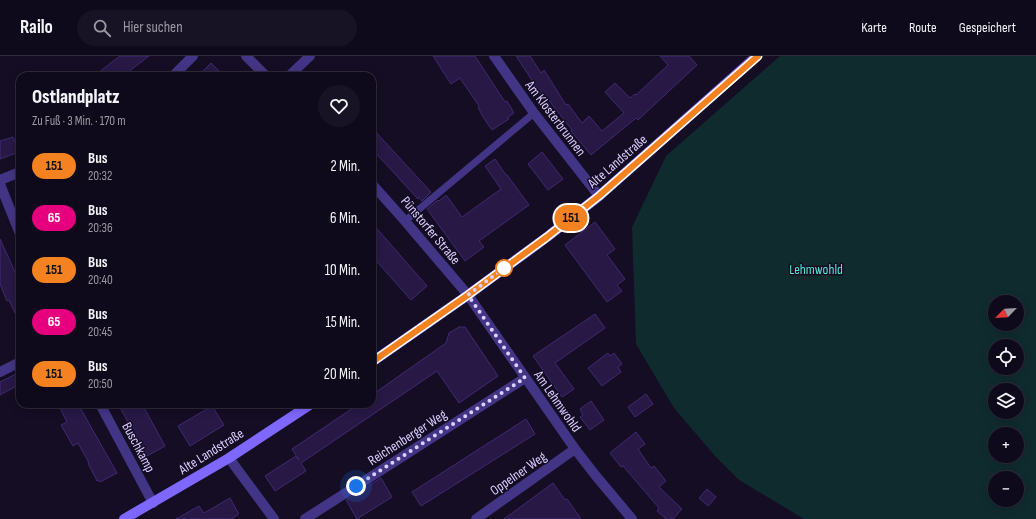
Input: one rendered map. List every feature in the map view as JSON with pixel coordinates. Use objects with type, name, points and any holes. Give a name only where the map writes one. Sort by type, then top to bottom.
[{"type":"street","points":[[177,72],[193,56]]},
{"type":"street","points":[[246,56],[262,72]]},
{"type":"street","points":[[293,72],[310,56]]},
{"type":"street","name":"Am Klosterbrunnen","points":[[494,56],[534,113],[599,196]]},
{"type":"street","name":"Alte Landstraße","points":[[376,359],[549,240],[758,56]]},
{"type":"street","points":[[0,180],[16,174]]},
{"type":"street","points":[[0,184],[16,224]]},
{"type":"street","name":"Pünstorfer Straße","points":[[376,188],[405,220],[468,295]]},
{"type":"street","name":"Am Lehmwohld","points":[[468,295],[575,449],[630,519]]},
{"type":"street","points":[[0,372],[16,364]]},
{"type":"street","name":"Reichenberger Weg","points":[[305,519],[525,378]]},
{"type":"street","name":"Buschkamp","points":[[102,408],[153,503]]},
{"type":"street","name":"Alte Landstraße","points":[[124,519],[229,458],[305,408]]},
{"type":"street","name":"Oppelner Weg","points":[[476,519],[575,449]]},
{"type":"street","points":[[229,458],[274,519]]},
{"type":"lane","points":[[405,220],[534,113]]},
{"type":"green space","name":"Lehmwohld","points":[[780,56],[1036,56],[1036,519],[804,519],[739,480],[715,456],[674,408],[636,344],[632,227],[666,156]]},
{"type":"building","points":[[120,56],[149,56],[128,72],[99,72]]},
{"type":"building","points":[[433,56],[475,56],[505,102],[507,101],[514,113],[507,118],[509,119],[492,130],[483,117],[478,107],[479,106],[460,78],[451,84]]},
{"type":"building","points":[[516,56],[530,56],[541,73],[544,70],[566,105],[568,104],[582,123],[589,116],[602,131],[624,113],[605,92],[615,83],[630,98],[635,94],[636,95],[668,65],[660,56],[689,56],[697,65],[638,120],[636,118],[591,155],[547,98],[535,91],[537,88]]},
{"type":"building","points":[[211,63],[220,72],[202,72]]},
{"type":"building","points":[[376,132],[431,192],[422,201],[419,197],[418,199],[376,153]]},
{"type":"building","points":[[13,137],[16,144],[16,153],[0,159],[0,141]]},
{"type":"building","points":[[542,152],[563,179],[548,190],[528,164]]},
{"type":"building","points":[[495,159],[529,205],[479,241],[484,247],[465,261],[427,209],[446,195],[462,217],[501,189],[485,166]]},
{"type":"building","points":[[595,222],[615,249],[607,255],[625,279],[617,285],[622,291],[607,302],[565,245]]},
{"type":"building","points":[[376,228],[427,286],[411,300],[376,261]]},
{"type":"building","points":[[0,239],[16,274],[16,315],[9,300],[7,301],[0,284]]},
{"type":"building","points":[[595,314],[605,328],[555,363],[574,389],[562,397],[533,356]]},
{"type":"building","points":[[459,327],[465,327],[498,376],[459,403],[437,371],[301,463],[306,471],[275,491],[265,476],[296,456],[299,460],[292,449],[353,408],[376,408],[376,392],[446,343],[449,333]]},
{"type":"building","points":[[608,353],[610,356],[614,353],[622,364],[618,367],[621,372],[602,386],[588,368]]},
{"type":"building","points":[[16,374],[16,386],[0,395],[0,382]]},
{"type":"building","points":[[646,394],[653,404],[635,417],[628,407]]},
{"type":"building","points":[[591,401],[604,420],[590,430],[580,417],[583,415],[580,409]]},
{"type":"building","points":[[60,408],[80,408],[117,473],[100,482],[98,480],[97,481],[78,443],[73,446],[61,425],[67,422]]},
{"type":"building","points":[[120,408],[144,408],[165,446],[147,456]]},
{"type":"building","points":[[209,408],[213,408],[224,425],[190,446],[178,426]]},
{"type":"building","points":[[526,419],[535,434],[421,506],[412,492]]},
{"type":"building","points":[[636,432],[645,444],[638,449],[651,468],[654,466],[666,481],[659,487],[682,509],[673,519],[666,519],[657,511],[659,508],[610,453]]},
{"type":"building","points":[[381,478],[392,497],[357,519],[346,500]]},
{"type":"building","points":[[553,483],[565,500],[567,499],[581,519],[504,519]]},
{"type":"building","points":[[707,489],[716,497],[708,506],[699,498]]},
{"type":"building","points":[[230,498],[239,514],[231,519],[176,519],[199,506],[204,513]]},
{"type":"bus line","name":"151","points":[[376,359],[468,295],[547,237],[599,196],[758,56]]},
{"type":"route","points":[[356,486],[525,378],[468,295],[504,268]]}]
